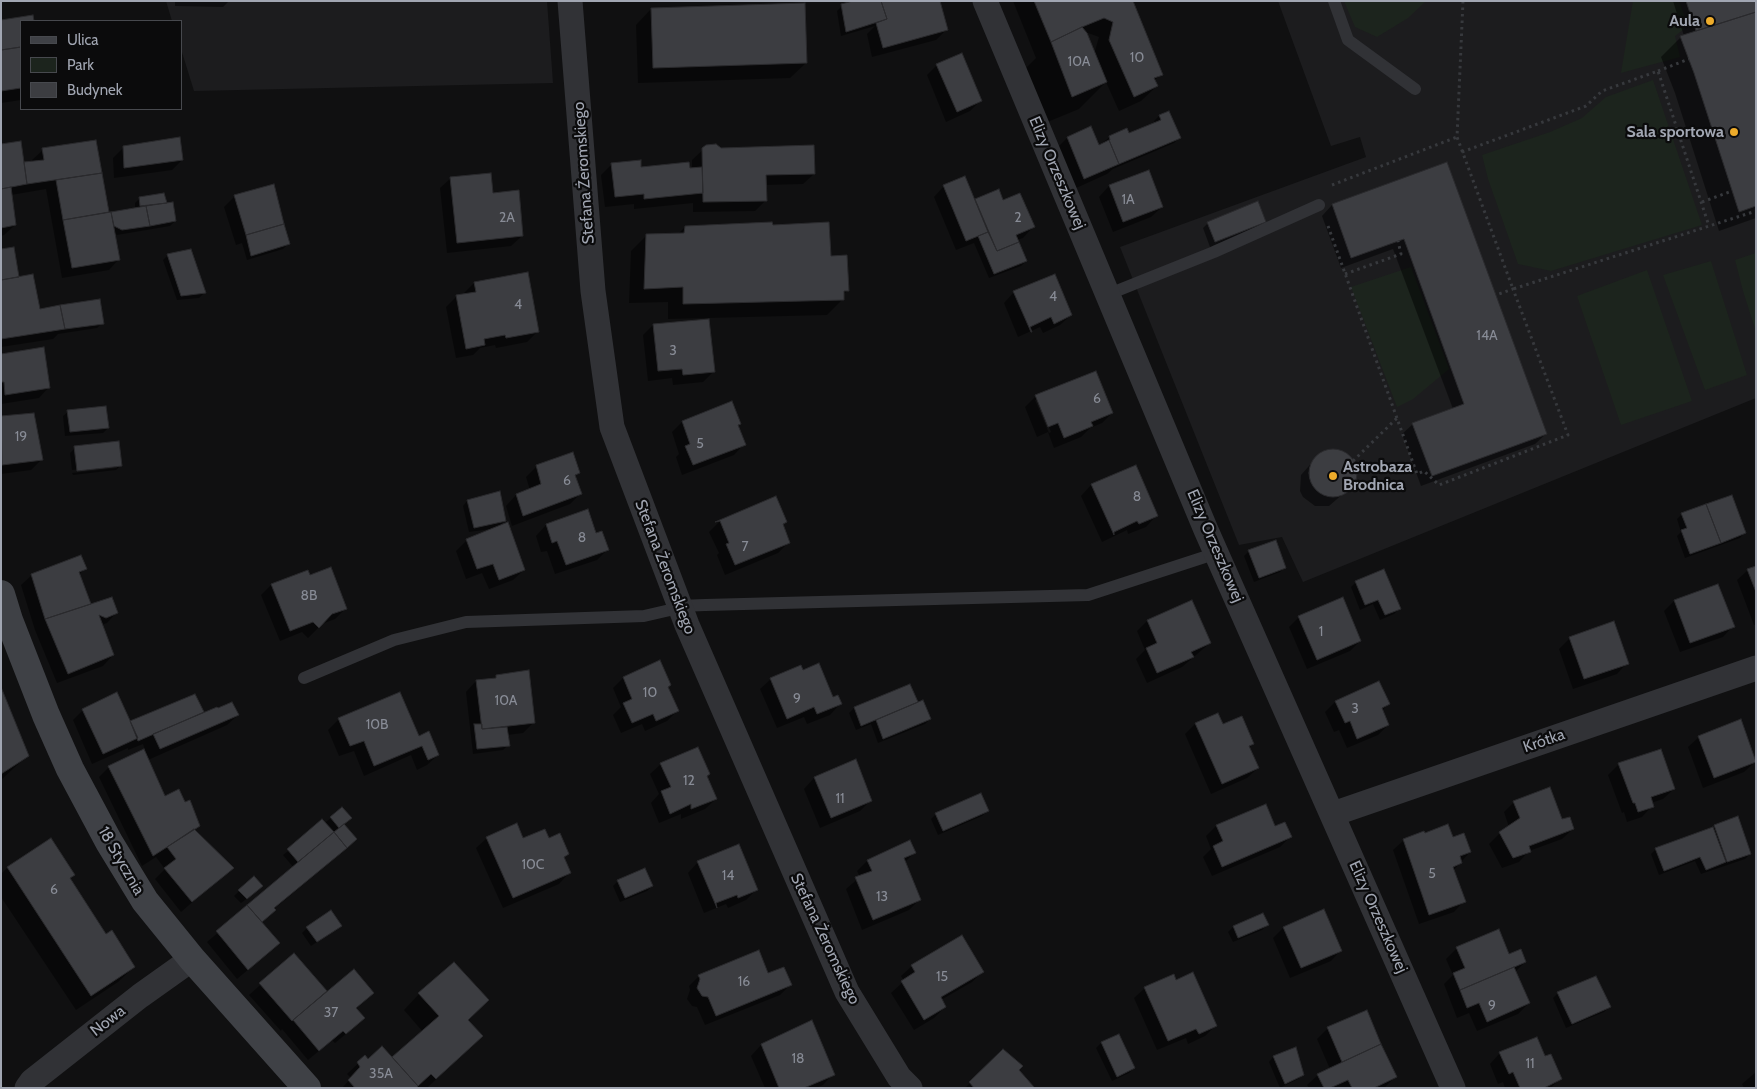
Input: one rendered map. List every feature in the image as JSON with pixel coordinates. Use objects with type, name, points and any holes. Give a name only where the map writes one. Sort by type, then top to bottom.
[{"type":"street","name":"Stefana Żeromskiego","points":[[570,1],[593,291],[612,427],[679,606],[847,992],[899,1077],[910,1088]]},
{"type":"street","name":"Elizy Orzeszkowej","points":[[985,1],[1217,553],[1453,1088]]},
{"type":"street","name":"18 Stycznia","points":[[1,594],[39,698],[70,769],[109,842],[145,901],[192,959],[306,1088]]},
{"type":"street","name":"Krótka","points":[[1333,814],[1756,668]]},
{"type":"street","name":"Nowa","points":[[27,1088],[32,1081],[140,996],[192,959]]},
{"type":"lane","points":[[1334,1],[1348,40],[1415,89]]},
{"type":"lane","points":[[1109,294],[1214,252],[1319,205]]},
{"type":"lane","points":[[304,678],[394,640],[466,622],[644,616],[679,606],[1088,595],[1217,553]]},
{"type":"path","points":[[1457,137],[1314,192],[1417,474],[1424,471],[1439,485],[1568,435],[1457,137],[1463,1]]},
{"type":"path","points":[[1462,152],[1586,106],[1602,91],[1689,59]]},
{"type":"path","points":[[1658,71],[1709,226]]},
{"type":"path","points":[[1702,202],[1732,191]]},
{"type":"path","points":[[1496,295],[1756,211]]},
{"type":"path","points":[[1345,274],[1402,254],[1398,241]]},
{"type":"path","points":[[1354,461],[1397,418]]},
{"type":"shaded area","points":[[166,1],[547,1],[553,83],[194,91],[182,52],[182,20],[172,20]]},
{"type":"shaded area","points":[[1278,1],[1756,1],[1756,398],[1303,582],[1282,537],[1239,545],[1120,247],[1366,157],[1360,137],[1331,146]]},
{"type":"green space","points":[[1344,1],[1426,1],[1408,18],[1377,37],[1355,27]]},
{"type":"green space","points":[[1633,1],[1679,1],[1688,26],[1675,36],[1680,57],[1621,73]]},
{"type":"green space","points":[[1653,80],[1702,225],[1551,271],[1518,264],[1488,179],[1482,155],[1550,132],[1582,118],[1606,97]]},
{"type":"green space","points":[[1756,253],[1756,332],[1735,260]]},
{"type":"green space","points":[[1711,261],[1747,375],[1705,390],[1663,275]]},
{"type":"green space","points":[[1411,267],[1449,369],[1413,399],[1397,407],[1351,287]]},
{"type":"green space","points":[[1647,270],[1692,401],[1621,425],[1577,296]]},
{"type":"building","points":[[853,1],[881,1],[887,19],[846,32],[841,4]]},
{"type":"building","points":[[881,1],[940,1],[948,30],[883,48],[876,23],[887,19]]},
{"type":"building","points":[[1034,1],[1133,1],[1163,75],[1154,78],[1158,86],[1134,97],[1109,40],[1113,22],[1104,18],[1051,42]]},
{"type":"building","name":"Aula","points":[[1686,1],[1756,1],[1756,12],[1696,31]]},
{"type":"building","points":[[805,3],[807,63],[653,68],[651,8]]},
{"type":"building","name":"Sala sportowa","points":[[1756,12],[1756,206],[1739,212],[1694,73],[1680,36]]},
{"type":"building","points":[[33,15],[34,20],[20,20],[20,47],[1,50],[1,20]]},
{"type":"building","points":[[1082,27],[1087,33],[1107,82],[1072,97],[1051,42]]},
{"type":"building","points":[[20,47],[20,88],[1,91],[1,50]]},
{"type":"building","points":[[962,53],[982,101],[957,112],[936,64]]},
{"type":"building","points":[[1169,111],[1181,138],[1119,164],[1109,136],[1127,128],[1129,133],[1161,120],[1159,115]]},
{"type":"building","points":[[1091,126],[1099,145],[1109,140],[1119,164],[1084,179],[1067,137]]},
{"type":"building","points":[[180,137],[183,160],[124,168],[123,146]]},
{"type":"building","points":[[96,140],[102,173],[27,184],[24,162],[44,160],[42,148]]},
{"type":"building","points":[[21,141],[27,184],[1,189],[1,144]]},
{"type":"building","points":[[716,144],[721,148],[814,145],[815,174],[766,175],[767,201],[703,202],[702,148],[706,145]]},
{"type":"building","points":[[641,160],[641,167],[689,162],[690,168],[702,167],[703,193],[644,199],[644,194],[615,197],[611,163]]},
{"type":"building","points":[[1447,162],[1547,434],[1432,476],[1412,423],[1464,404],[1404,239],[1351,258],[1332,204]]},
{"type":"building","points":[[1149,170],[1163,207],[1123,222],[1109,185]]},
{"type":"building","points":[[102,173],[109,212],[63,220],[56,180]]},
{"type":"building","points":[[491,173],[493,193],[519,190],[523,236],[457,243],[450,177]]},
{"type":"building","points":[[965,176],[988,232],[966,241],[943,185]]},
{"type":"building","points":[[274,184],[284,224],[246,235],[234,195]]},
{"type":"building","points":[[11,187],[16,225],[1,228],[1,189]]},
{"type":"building","points":[[999,189],[1003,200],[1020,193],[1035,227],[1016,235],[1019,242],[997,251],[975,199]]},
{"type":"building","points":[[164,193],[167,203],[140,206],[139,197]]},
{"type":"building","points":[[1258,201],[1266,222],[1215,242],[1207,222]]},
{"type":"building","points":[[173,202],[176,221],[150,226],[146,206]]},
{"type":"building","points":[[146,206],[150,226],[122,230],[114,226],[111,212]]},
{"type":"building","points":[[111,212],[120,260],[72,268],[63,220]]},
{"type":"building","points":[[772,222],[773,225],[829,222],[831,256],[847,255],[849,291],[844,291],[844,300],[683,304],[683,287],[644,289],[646,234],[684,233],[685,226]]},
{"type":"building","points":[[284,224],[290,244],[251,256],[246,235]]},
{"type":"building","points":[[988,232],[997,251],[1019,242],[1027,261],[994,274],[978,236]]},
{"type":"building","points":[[14,247],[19,277],[1,280],[1,249]]},
{"type":"building","points":[[191,249],[206,293],[181,296],[167,254]]},
{"type":"building","points":[[528,272],[539,332],[506,338],[505,335],[484,339],[485,345],[466,349],[456,295],[476,292],[474,282]]},
{"type":"building","points":[[33,274],[40,309],[60,305],[65,329],[1,339],[1,280]]},
{"type":"building","points":[[1055,274],[1072,315],[1054,324],[1051,317],[1030,327],[1031,332],[1013,291]]},
{"type":"building","points":[[100,299],[104,324],[65,329],[60,305]]},
{"type":"building","points":[[709,319],[715,372],[683,375],[682,369],[658,371],[653,324]]},
{"type":"building","points":[[44,347],[50,388],[5,395],[4,382],[1,382],[1,354]]},
{"type":"building","points":[[1096,371],[1113,413],[1091,422],[1093,426],[1064,438],[1058,423],[1048,427],[1035,395]]},
{"type":"building","points":[[732,401],[741,424],[738,425],[746,445],[693,465],[685,446],[690,444],[682,421]]},
{"type":"building","points":[[106,406],[109,428],[70,432],[67,410]]},
{"type":"building","points":[[34,413],[43,460],[2,465],[1,416]]},
{"type":"building","points":[[119,441],[122,466],[77,471],[74,446]]},
{"type":"building","name":"Astrobaza Brodnica","points":[[1333,449],[1342,451],[1350,456],[1355,464],[1357,473],[1355,482],[1350,490],[1342,495],[1333,497],[1324,495],[1316,490],[1311,482],[1309,473],[1311,464],[1316,456],[1324,451]]},
{"type":"building","points":[[573,452],[580,473],[575,475],[582,494],[523,516],[516,494],[541,484],[536,465]]},
{"type":"building","points":[[1136,465],[1158,516],[1139,524],[1137,521],[1114,532],[1114,535],[1091,484]]},
{"type":"building","points":[[500,491],[506,521],[474,528],[467,500]]},
{"type":"building","points":[[1732,495],[1746,533],[1721,543],[1706,504]]},
{"type":"building","points":[[776,496],[787,522],[783,524],[790,543],[735,565],[726,544],[729,543],[720,521],[715,522]]},
{"type":"building","points":[[1706,504],[1721,543],[1690,554],[1681,530],[1687,528],[1681,513]]},
{"type":"building","points":[[588,509],[596,533],[602,531],[609,550],[566,565],[557,541],[552,543],[546,524]]},
{"type":"building","points":[[508,522],[525,570],[499,580],[493,564],[477,569],[466,539]]},
{"type":"building","points":[[1276,540],[1286,568],[1259,578],[1248,550]]},
{"type":"building","points":[[81,555],[87,569],[79,572],[91,604],[45,619],[31,574]]},
{"type":"building","points":[[1756,566],[1756,592],[1747,569]]},
{"type":"building","points":[[331,567],[347,609],[332,614],[319,628],[313,622],[290,631],[271,584],[308,570],[310,575]]},
{"type":"building","points":[[1384,569],[1401,609],[1385,615],[1378,600],[1365,605],[1355,581]]},
{"type":"building","points":[[1718,584],[1735,627],[1690,643],[1674,600]]},
{"type":"building","points":[[112,597],[118,613],[106,618],[99,615],[114,655],[68,674],[45,619]]},
{"type":"building","points":[[1343,597],[1361,641],[1317,660],[1298,616]]},
{"type":"building","points":[[1192,600],[1211,643],[1191,652],[1194,657],[1157,673],[1146,648],[1157,643],[1147,620]]},
{"type":"building","points":[[1614,621],[1629,664],[1584,679],[1569,637]]},
{"type":"building","points":[[660,660],[671,685],[668,687],[679,711],[656,721],[653,714],[632,723],[623,703],[632,699],[623,677]]},
{"type":"building","points":[[819,663],[833,697],[838,695],[842,704],[817,714],[814,707],[787,719],[770,678],[801,665],[803,670]]},
{"type":"building","points":[[529,670],[535,723],[482,729],[476,680],[496,678],[496,675]]},
{"type":"building","points":[[1379,681],[1390,704],[1382,708],[1389,725],[1357,739],[1350,721],[1345,723],[1335,701]]},
{"type":"building","points":[[910,684],[918,702],[861,726],[854,707]]},
{"type":"building","points":[[1,687],[29,756],[1,774]]},
{"type":"building","points":[[117,692],[138,738],[103,754],[82,709]]},
{"type":"building","points":[[400,692],[419,736],[429,731],[439,755],[428,760],[422,746],[374,766],[364,741],[350,746],[338,718]]},
{"type":"building","points":[[195,694],[204,712],[138,741],[130,721]]},
{"type":"building","points":[[923,700],[931,719],[883,739],[876,720]]},
{"type":"building","points":[[232,702],[239,715],[160,749],[153,734]]},
{"type":"building","points":[[1218,713],[1223,724],[1242,716],[1254,744],[1249,746],[1259,768],[1222,784],[1195,723]]},
{"type":"building","points":[[1741,719],[1756,762],[1714,778],[1698,736]]},
{"type":"building","points":[[474,724],[482,724],[482,729],[507,727],[510,746],[477,749]]},
{"type":"building","points":[[698,747],[710,774],[707,776],[717,799],[691,809],[691,804],[670,814],[661,791],[671,787],[660,763]]},
{"type":"building","points":[[144,749],[165,796],[179,789],[185,802],[190,800],[200,826],[153,856],[108,766]]},
{"type":"building","points":[[1661,749],[1675,789],[1651,797],[1654,807],[1638,812],[1618,763]]},
{"type":"building","points":[[856,759],[872,801],[831,818],[814,777]]},
{"type":"building","points":[[1550,787],[1562,819],[1570,817],[1574,829],[1529,846],[1531,852],[1513,858],[1499,832],[1520,818],[1513,801]]},
{"type":"building","points":[[981,793],[989,811],[943,831],[935,813]]},
{"type":"building","points":[[1266,804],[1275,826],[1285,822],[1292,837],[1222,867],[1213,846],[1223,841],[1216,825]]},
{"type":"building","points":[[342,807],[352,818],[339,828],[330,817]]},
{"type":"building","points":[[1738,816],[1751,854],[1727,862],[1714,825]]},
{"type":"building","points":[[322,819],[334,832],[298,862],[287,849]]},
{"type":"building","points":[[517,823],[523,838],[545,829],[549,838],[560,833],[569,854],[564,857],[571,873],[513,898],[486,837]]},
{"type":"building","points":[[344,824],[357,839],[347,848],[334,832]]},
{"type":"building","points":[[1448,824],[1453,837],[1464,833],[1471,852],[1460,856],[1462,863],[1453,867],[1466,902],[1429,915],[1403,839]]},
{"type":"building","points":[[1713,827],[1726,862],[1706,870],[1700,857],[1664,871],[1655,848]]},
{"type":"building","points":[[194,829],[234,868],[192,902],[164,868],[176,859],[167,847]]},
{"type":"building","points":[[334,832],[347,848],[274,908],[276,910],[262,922],[247,905]]},
{"type":"building","points":[[51,838],[75,875],[70,878],[106,934],[112,930],[135,967],[91,996],[7,867]]},
{"type":"building","points":[[910,840],[916,853],[904,858],[921,900],[873,920],[855,877],[872,871],[867,860]]},
{"type":"building","points":[[739,844],[758,890],[738,898],[737,895],[716,903],[717,908],[697,861]]},
{"type":"building","points":[[645,868],[653,886],[625,898],[617,880]]},
{"type":"building","points":[[254,876],[263,886],[247,899],[238,890]]},
{"type":"building","points":[[247,905],[280,943],[248,970],[216,931]]},
{"type":"building","points":[[1324,909],[1342,951],[1301,968],[1283,927]]},
{"type":"building","points":[[331,910],[342,926],[317,942],[306,927]]},
{"type":"building","points":[[1263,913],[1269,925],[1238,938],[1233,926]]},
{"type":"building","points":[[1499,929],[1509,954],[1521,949],[1526,962],[1460,990],[1453,973],[1465,968],[1456,947]]},
{"type":"building","points":[[962,935],[984,972],[941,997],[946,1007],[924,1020],[901,981],[915,972],[911,965]]},
{"type":"building","points":[[759,950],[768,973],[784,967],[792,985],[716,1016],[708,997],[702,996],[697,988],[700,979],[698,975]]},
{"type":"building","points":[[294,953],[327,991],[292,1021],[259,983]]},
{"type":"building","points":[[454,962],[489,1000],[468,1020],[483,1036],[436,1079],[431,1074],[418,1086],[392,1057],[439,1016],[418,993]]},
{"type":"building","points":[[1514,967],[1530,1003],[1487,1022],[1479,1003],[1467,1008],[1460,990]]},
{"type":"building","points":[[354,969],[374,993],[356,1008],[365,1018],[346,1034],[343,1031],[319,1051],[293,1020]]},
{"type":"building","points":[[1193,972],[1217,1026],[1199,1034],[1196,1029],[1168,1041],[1144,987],[1174,974],[1176,980]]},
{"type":"building","points":[[1596,976],[1611,1007],[1572,1024],[1557,992]]},
{"type":"building","points":[[1367,1010],[1381,1044],[1342,1062],[1327,1027]]},
{"type":"building","points":[[812,1020],[835,1075],[804,1088],[779,1088],[761,1044]]},
{"type":"building","points":[[1119,1034],[1135,1068],[1117,1077],[1101,1042]]},
{"type":"building","points":[[1537,1037],[1545,1056],[1551,1054],[1562,1079],[1544,1088],[1520,1088],[1513,1072],[1509,1074],[1499,1052]]},
{"type":"building","points":[[1381,1044],[1397,1077],[1374,1088],[1352,1088],[1348,1080],[1330,1088],[1324,1088],[1317,1074]]},
{"type":"building","points":[[382,1046],[418,1086],[416,1088],[355,1088],[348,1080],[360,1067],[357,1062],[365,1055],[368,1059]]},
{"type":"building","points":[[1296,1047],[1304,1075],[1285,1084],[1273,1056]]},
{"type":"building","points":[[1003,1049],[1023,1066],[1019,1070],[1033,1088],[974,1088],[969,1082]]},
{"type":"place","name":"Aula","points":[[1710,21]]},
{"type":"place","name":"Sala sportowa","points":[[1734,132]]},
{"type":"place","name":"Astrobaza Brodnica","points":[[1333,476]]}]
